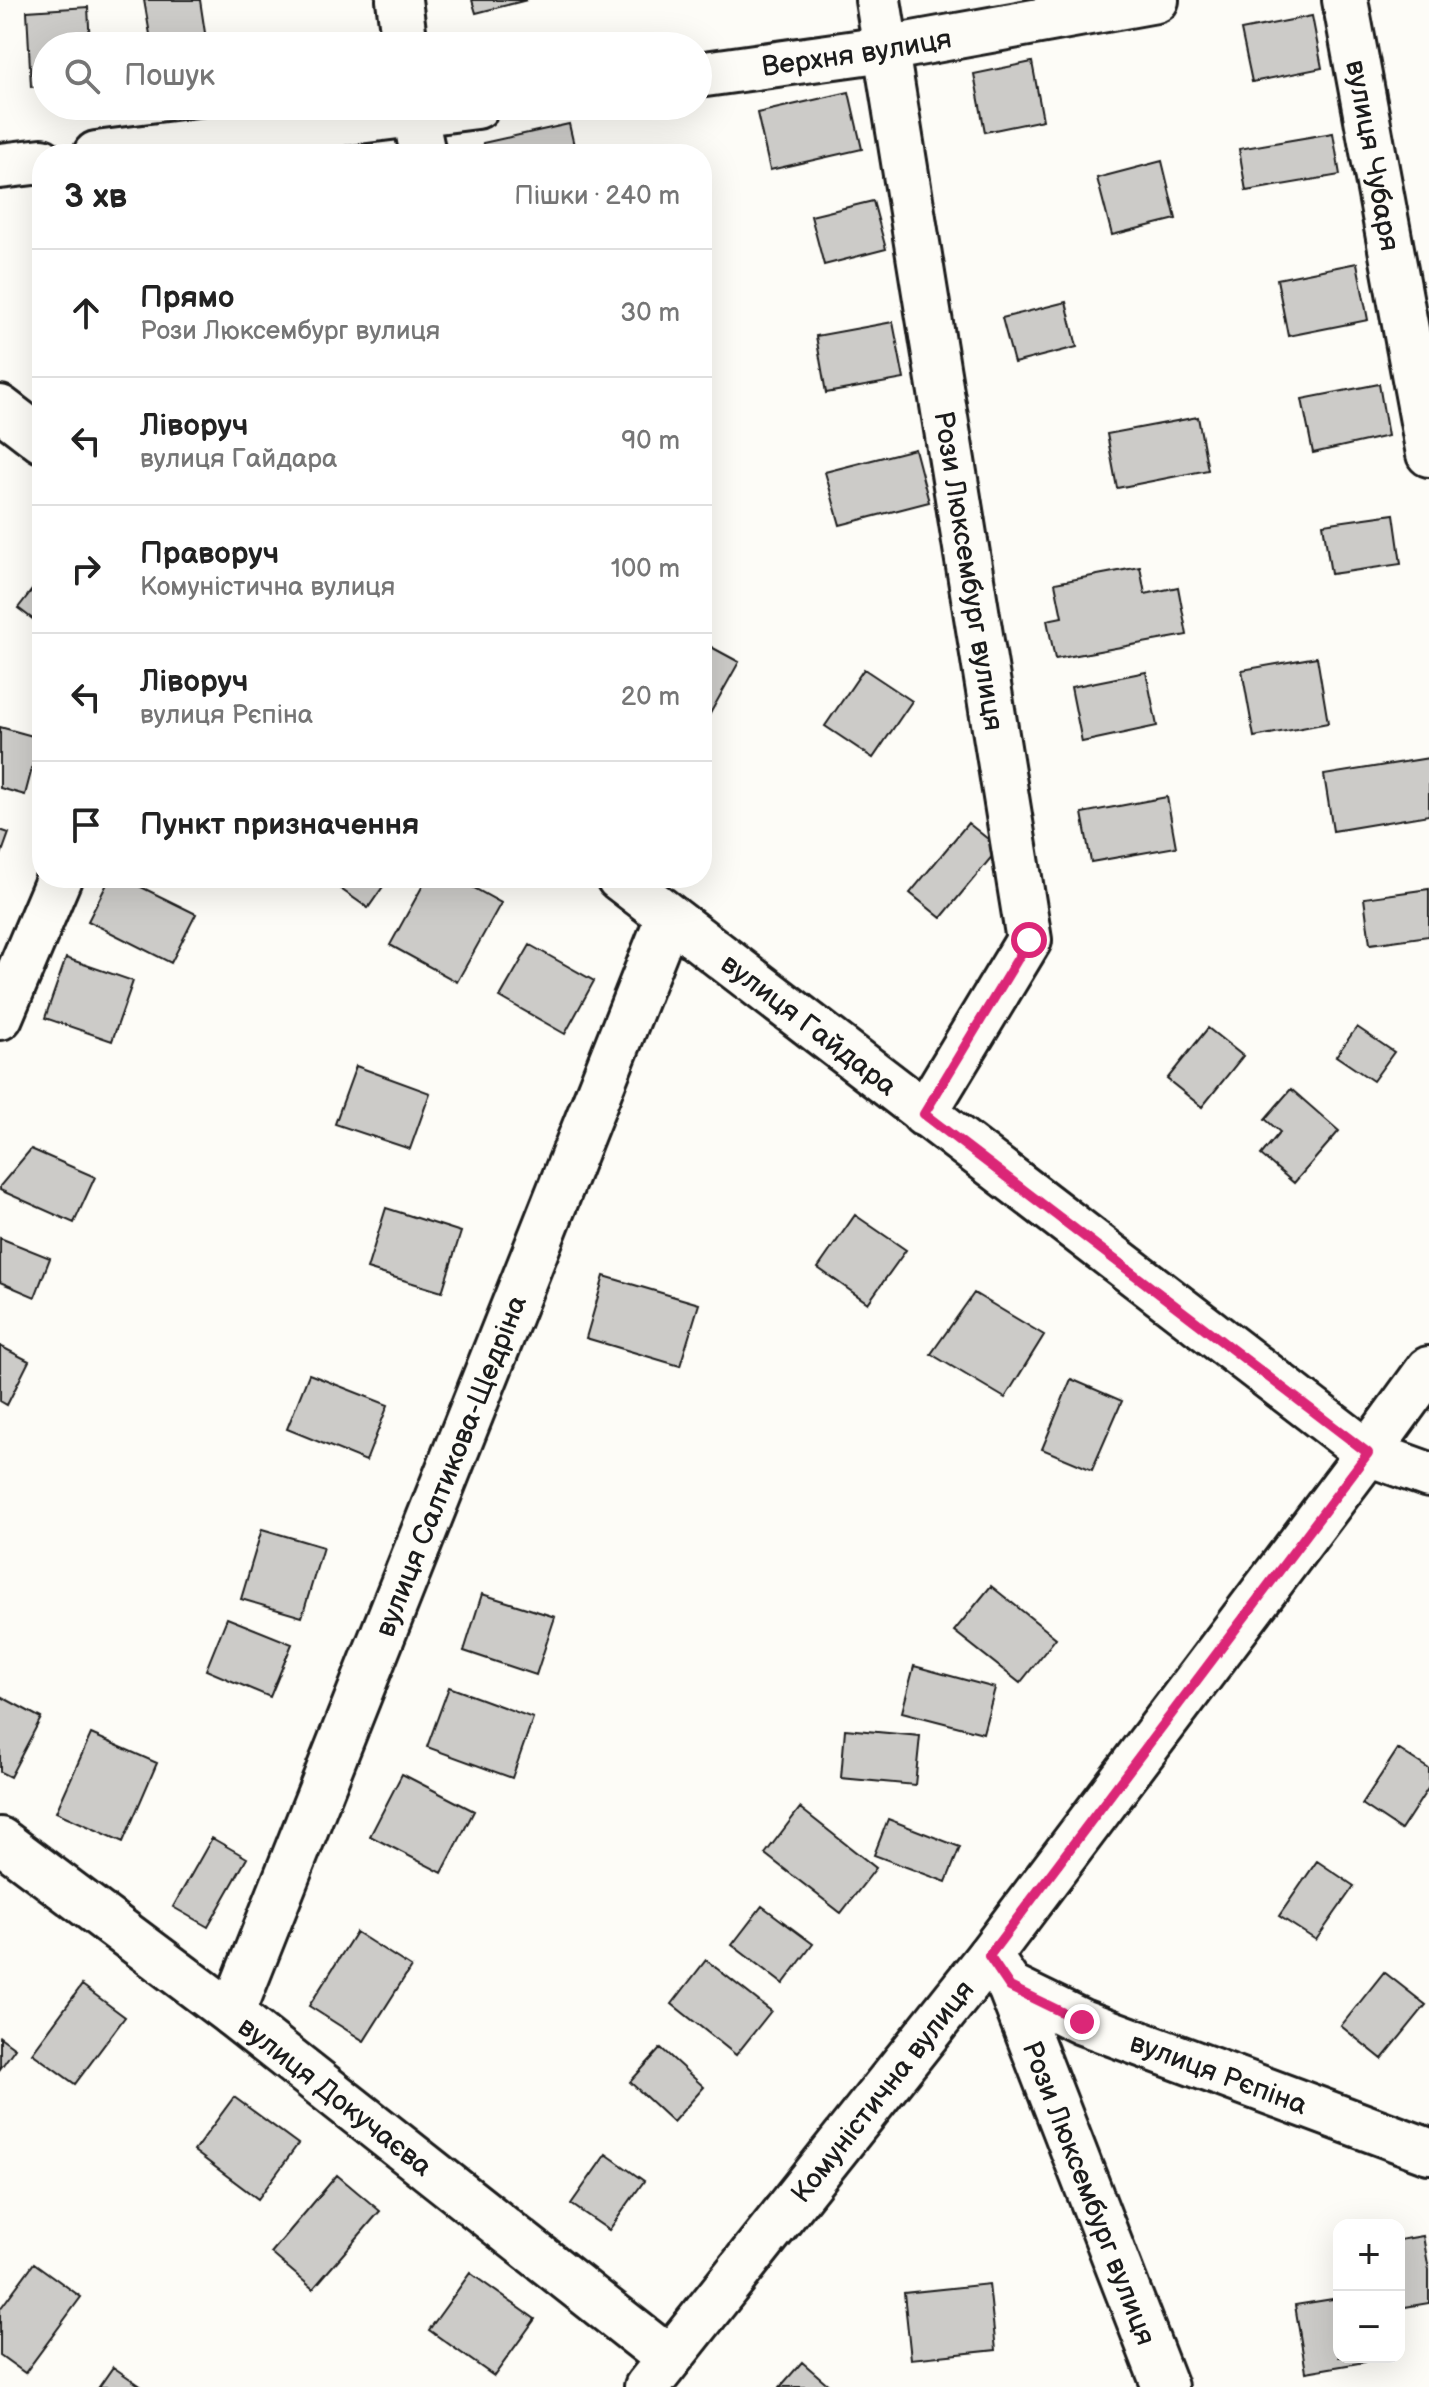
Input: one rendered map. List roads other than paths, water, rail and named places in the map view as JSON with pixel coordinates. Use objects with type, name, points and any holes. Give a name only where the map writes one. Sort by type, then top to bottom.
[{"type":"street","points":[[399,0],[403,32]]},
{"type":"street","name":"Рози Люксембург вулиця","points":[[878,0],[1029,940],[924,1114]]},
{"type":"street","name":"Верхня вулиця","points":[[712,73],[885,49],[1156,0]]},
{"type":"street","name":"вулиця Чубаря","points":[[1345,0],[1429,454]]},
{"type":"street","points":[[207,144],[417,125]]},
{"type":"street","points":[[0,166],[32,162]]},
{"type":"street","points":[[0,408],[32,432]]},
{"type":"street","points":[[0,1017],[55,888]]},
{"type":"street","name":"вулиця Гайдара","points":[[631,888],[1368,1453],[1429,1475]]},
{"type":"street","name":"вулиця Салтикова-Щедріна","points":[[232,2014],[668,918]]},
{"type":"street","name":"Комуністична вулиця","points":[[657,2372],[999,1971],[1429,1369]]},
{"type":"street","name":"вулиця Докучаєва","points":[[0,1840],[232,2014],[657,2372]]},
{"type":"street","name":"Рози Люксембург вулиця","points":[[999,1971],[1165,2387]]},
{"type":"street","name":"вулиця Рєпіна","points":[[999,1971],[1082,2022],[1429,2151]]}]
